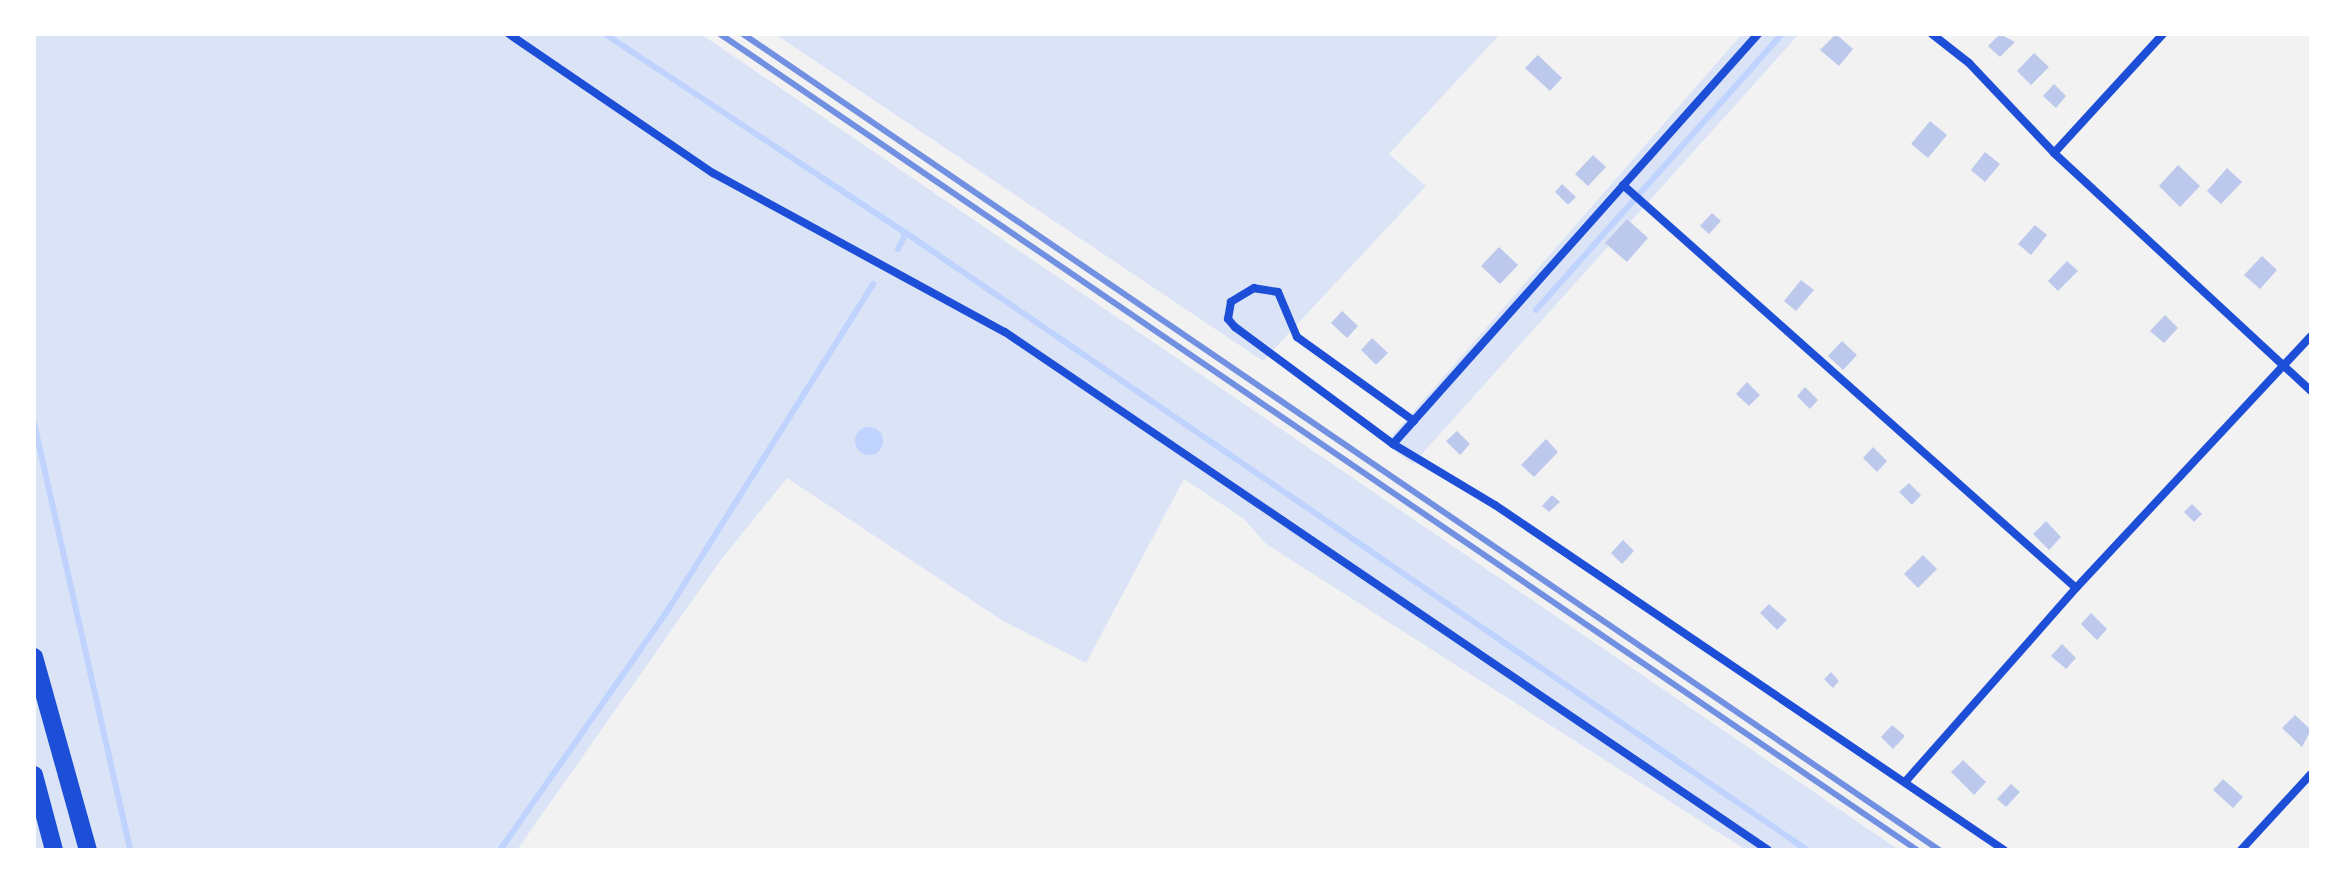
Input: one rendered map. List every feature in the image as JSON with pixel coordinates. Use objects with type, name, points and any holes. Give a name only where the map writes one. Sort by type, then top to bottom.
[{"type":"highway","points":[[34,657],[88,850]]},
{"type":"highway","points":[[34,775],[54,850]]},
{"type":"street","points":[[509,34],[713,173],[1005,332],[1768,850]]},
{"type":"street","points":[[1393,444],[1758,34]]},
{"type":"street","points":[[1932,34],[1969,63],[2054,153],[2311,391]]},
{"type":"street","points":[[2054,153],[2163,34]]},
{"type":"street","points":[[1623,185],[2076,588]]},
{"type":"street","points":[[1414,421],[1297,337],[1278,292],[1254,288],[1231,302],[1228,319],[1235,327],[1393,444],[1495,505],[2004,850]]},
{"type":"street","points":[[1905,782],[2076,588],[2311,336]]},
{"type":"street","points":[[2241,850],[2311,774]]},
{"type":"shaded area","points":[[34,34],[701,34],[1899,850],[1746,850],[1266,544],[1244,519],[1184,479],[1086,663],[1003,621],[787,478],[720,561],[517,850],[34,850]]},
{"type":"shaded area","points":[[775,34],[1500,34],[1389,154],[1426,186],[1263,361]]},
{"type":"shaded area","points":[[1742,34],[1799,34],[1413,464],[1385,444]]},
{"type":"water","points":[[869,427],[879,431],[883,441],[879,451],[869,455],[859,451],[855,441],[859,431]]},
{"type":"building","points":[[1836,34],[1853,49],[1839,66],[1820,50]]},
{"type":"building","points":[[2000,34],[2015,42],[2000,57],[1988,46]]},
{"type":"building","points":[[2034,53],[2049,67],[2031,85],[2017,71]]},
{"type":"building","points":[[1538,55],[1562,78],[1550,91],[1525,68]]},
{"type":"building","points":[[2054,84],[2066,96],[2056,108],[2043,96]]},
{"type":"building","points":[[1930,121],[1947,135],[1928,158],[1911,144]]},
{"type":"building","points":[[1985,152],[2000,164],[1985,182],[1971,170]]},
{"type":"building","points":[[1593,155],[1606,167],[1588,186],[1575,174]]},
{"type":"building","points":[[2178,165],[2200,186],[2180,207],[2159,186]]},
{"type":"building","points":[[2227,168],[2242,182],[2221,204],[2207,191]]},
{"type":"building","points":[[1562,184],[1576,197],[1568,205],[1555,192]]},
{"type":"building","points":[[1712,213],[1721,221],[1709,234],[1700,226]]},
{"type":"building","points":[[1627,219],[1648,238],[1627,262],[1605,243]]},
{"type":"building","points":[[2035,225],[2047,235],[2031,255],[2018,244]]},
{"type":"building","points":[[1499,247],[1518,265],[1500,284],[1481,266]]},
{"type":"building","points":[[2262,256],[2277,270],[2260,289],[2244,275]]},
{"type":"building","points":[[2067,261],[2078,271],[2058,291],[2048,281]]},
{"type":"building","points":[[1801,280],[1814,290],[1796,311],[1784,301]]},
{"type":"building","points":[[1342,311],[1358,326],[1347,338],[1331,323]]},
{"type":"building","points":[[2165,315],[2178,328],[2164,343],[2150,331]]},
{"type":"building","points":[[1372,338],[1388,353],[1376,365],[1361,350]]},
{"type":"building","points":[[1842,341],[1857,355],[1843,370],[1828,356]]},
{"type":"building","points":[[1747,382],[1760,395],[1749,406],[1736,394]]},
{"type":"building","points":[[1805,387],[1818,400],[1810,409],[1797,396]]},
{"type":"building","points":[[1457,431],[1470,444],[1460,455],[1446,441]]},
{"type":"building","points":[[1546,439],[1558,452],[1534,477],[1521,465]]},
{"type":"building","points":[[1873,447],[1887,461],[1877,472],[1863,458]]},
{"type":"building","points":[[1909,483],[1921,495],[1912,505],[1899,492]]},
{"type":"building","points":[[1552,495],[1560,502],[1549,512],[1542,506]]},
{"type":"building","points":[[2192,504],[2202,514],[2194,522],[2184,512]]},
{"type":"building","points":[[2046,521],[2061,537],[2049,550],[2033,534]]},
{"type":"building","points":[[1623,540],[1634,551],[1622,564],[1611,553]]},
{"type":"building","points":[[1923,555],[1937,569],[1918,588],[1904,574]]},
{"type":"building","points":[[1769,604],[1787,620],[1777,630],[1760,613]]},
{"type":"building","points":[[2091,613],[2107,629],[2097,640],[2081,624]]},
{"type":"building","points":[[2062,644],[2076,658],[2066,669],[2051,656]]},
{"type":"building","points":[[1831,672],[1839,681],[1833,688],[1824,679]]},
{"type":"building","points":[[2295,715],[2311,730],[2302,747],[2282,728]]},
{"type":"building","points":[[1892,725],[1905,736],[1893,749],[1881,737]]},
{"type":"building","points":[[1963,760],[1986,782],[1974,795],[1951,772]]},
{"type":"building","points":[[2223,779],[2243,797],[2233,808],[2213,790]]},
{"type":"building","points":[[2011,784],[2020,792],[2006,807],[1997,799]]},
{"type":"waterway","points":[[605,34],[906,233],[1807,850]]},
{"type":"waterway","points":[[1536,310],[1782,34]]},
{"type":"waterway","points":[[898,249],[906,233]]},
{"type":"waterway","points":[[500,850],[666,613],[873,284]]},
{"type":"waterway","points":[[34,423],[130,850]]},
{"type":"railway","points":[[720,34],[1917,850]]},
{"type":"railway","points":[[743,34],[1939,850]]}]
